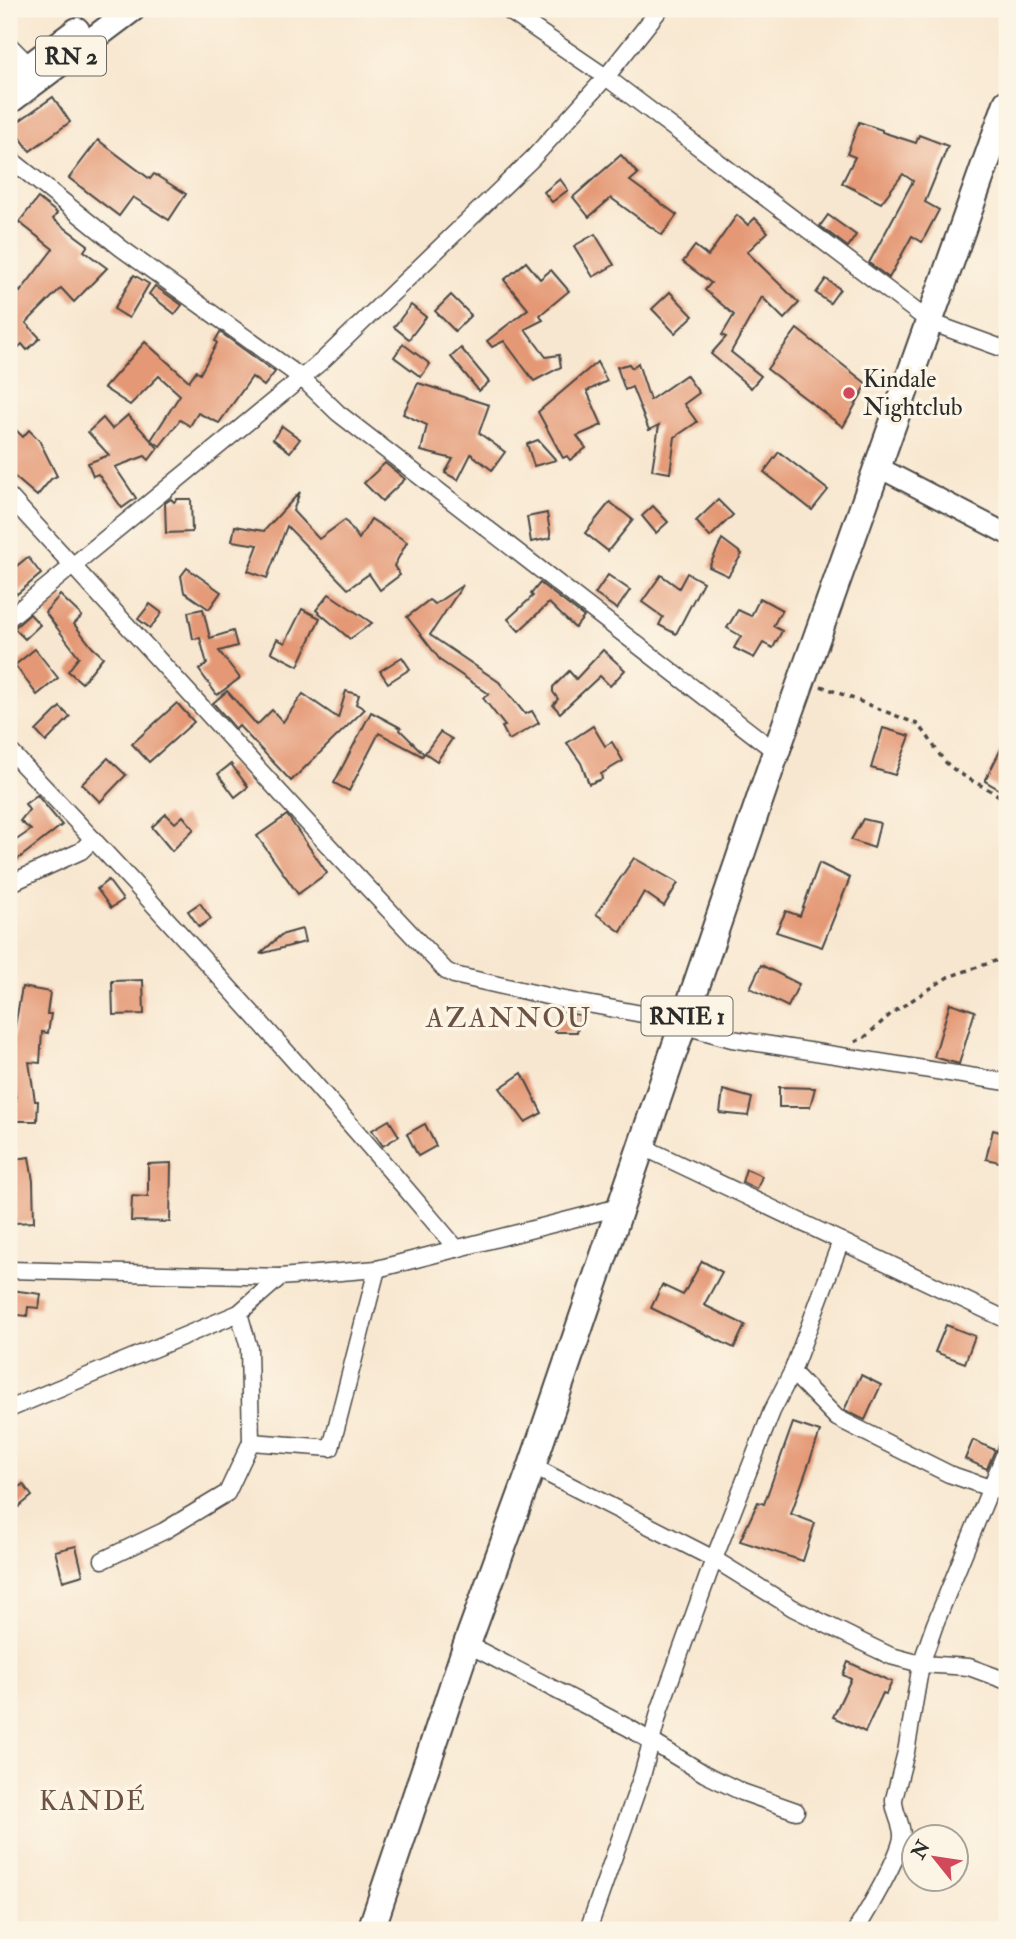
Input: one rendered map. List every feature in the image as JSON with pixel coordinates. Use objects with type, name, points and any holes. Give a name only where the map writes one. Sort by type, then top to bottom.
[{"type":"highway","name":"RNIE 1","points":[[371,1930],[467,1644],[532,1466],[776,752],[1007,103]]},
{"type":"main road","name":"RN 2","points":[[9,103],[36,71],[106,9]]},
{"type":"main road","name":"RN 2","points":[[9,81],[36,71],[133,9]]},
{"type":"street","points":[[506,9],[606,77],[930,322],[1007,350]]},
{"type":"street","points":[[9,618],[303,378],[533,158],[606,77],[660,9]]},
{"type":"street","points":[[9,44],[36,71]]},
{"type":"street","points":[[9,158],[121,248],[303,378],[338,412],[776,752]]},
{"type":"street","points":[[876,466],[1007,534]]},
{"type":"street","points":[[9,496],[340,859],[446,971],[497,985],[642,1014],[732,1039],[1007,1082]]},
{"type":"street","points":[[9,750],[93,839],[398,1179],[457,1249]]},
{"type":"street","points":[[9,884],[81,851],[93,839]]},
{"type":"street","points":[[641,1146],[1007,1320]]},
{"type":"street","points":[[9,1270],[280,1277],[377,1269],[619,1207]]},
{"type":"street","points":[[588,1930],[714,1559],[772,1411],[792,1372],[841,1241]]},
{"type":"street","points":[[251,1442],[331,1448],[377,1269]]},
{"type":"street","points":[[9,1409],[239,1313],[280,1277]]},
{"type":"street","points":[[103,1560],[164,1531],[227,1493],[251,1442],[249,1348],[239,1313]]},
{"type":"street","points":[[792,1372],[837,1418],[949,1474],[990,1488],[1007,1490]]},
{"type":"street","points":[[856,1930],[871,1906],[902,1836],[894,1799],[906,1752],[921,1664],[1007,1448]]},
{"type":"street","points":[[532,1466],[714,1559],[793,1608],[891,1656],[921,1664],[969,1667],[1007,1681]]},
{"type":"street","points":[[467,1644],[594,1708],[724,1784],[796,1811]]},
{"type":"path","points":[[802,678],[917,724],[926,732],[934,747],[950,766],[1007,802]]},
{"type":"path","points":[[830,1053],[865,1037],[892,1013],[948,977],[1007,957]]},
{"type":"building","points":[[53,97],[70,122],[30,151],[12,126]]},
{"type":"building","points":[[859,122],[916,143],[919,135],[948,146],[925,202],[939,210],[922,242],[912,236],[889,278],[869,263],[913,181],[903,174],[881,203],[842,183],[855,157],[847,154]]},
{"type":"building","points":[[98,140],[150,179],[154,174],[186,194],[169,220],[133,197],[119,216],[69,178]]},
{"type":"building","points":[[621,155],[638,174],[630,181],[677,215],[662,235],[611,198],[589,217],[573,197]]},
{"type":"building","points":[[560,179],[568,190],[552,202],[544,192]]},
{"type":"building","points":[[38,198],[57,213],[53,219],[88,245],[84,251],[107,268],[74,302],[61,288],[26,323],[40,338],[27,350],[22,344],[9,356],[9,277],[20,292],[53,249],[19,222]]},
{"type":"building","points":[[737,215],[748,225],[755,218],[768,232],[747,252],[799,303],[784,319],[762,297],[731,352],[761,376],[751,388],[711,354],[726,337],[722,335],[734,315],[705,290],[711,283],[683,262],[695,246],[708,256]]},
{"type":"building","points":[[828,215],[856,235],[848,247],[820,226]]},
{"type":"building","points":[[595,234],[614,265],[593,277],[574,246]]},
{"type":"building","points":[[526,262],[540,279],[551,270],[569,291],[540,315],[543,320],[525,329],[546,357],[559,355],[561,367],[534,381],[504,341],[492,347],[487,341],[528,309],[504,280]]},
{"type":"building","points":[[134,275],[149,284],[129,318],[114,309]]},
{"type":"building","points":[[826,279],[840,289],[830,303],[816,293]]},
{"type":"building","points":[[155,286],[182,305],[175,314],[149,294]]},
{"type":"building","points":[[670,292],[693,316],[675,333],[652,309]]},
{"type":"building","points":[[451,295],[471,315],[455,331],[435,311]]},
{"type":"building","points":[[411,305],[426,317],[409,339],[394,327]]},
{"type":"building","points":[[797,329],[867,384],[843,427],[767,369]]},
{"type":"building","points":[[220,332],[275,372],[264,386],[252,377],[219,423],[198,413],[190,426],[180,420],[160,446],[151,440],[180,395],[159,376],[130,405],[104,388],[145,342],[189,381],[196,371],[200,374]]},
{"type":"building","points":[[403,344],[430,364],[421,377],[394,357]]},
{"type":"building","points":[[461,348],[489,382],[479,391],[451,357]]},
{"type":"building","points":[[597,362],[607,381],[587,391],[602,425],[577,436],[586,448],[570,460],[567,456],[563,458],[538,412]]},
{"type":"building","points":[[638,363],[650,400],[686,375],[699,393],[684,404],[697,422],[675,437],[670,473],[652,470],[659,425],[649,430],[632,387],[625,390],[617,367],[629,364],[632,368]]},
{"type":"building","points":[[418,383],[489,405],[479,433],[505,452],[492,470],[471,454],[458,480],[445,473],[453,459],[421,451],[427,425],[403,414]]},
{"type":"building","points":[[128,415],[158,448],[149,460],[145,456],[115,467],[136,498],[122,508],[98,474],[93,476],[88,463],[109,455],[88,432],[103,418],[112,429]]},
{"type":"building","points":[[9,423],[23,437],[29,430],[39,440],[57,476],[51,479],[37,496],[9,472]]},
{"type":"building","points":[[282,426],[300,439],[290,452],[273,439]]},
{"type":"building","points":[[538,440],[556,460],[534,466],[527,444]]},
{"type":"building","points":[[779,452],[828,490],[812,510],[764,472]]},
{"type":"building","points":[[385,463],[405,479],[382,501],[364,483]]},
{"type":"building","points":[[300,492],[293,511],[319,539],[345,520],[359,539],[371,519],[407,542],[394,566],[400,575],[380,590],[369,574],[348,589],[287,526],[267,578],[248,571],[258,545],[232,541],[235,526],[264,531]]},
{"type":"building","points":[[171,499],[174,502],[177,499],[191,499],[192,532],[166,533],[165,503]]},
{"type":"building","points":[[718,500],[733,515],[710,537],[696,521]]},
{"type":"building","points":[[610,502],[633,520],[608,551],[585,533]]},
{"type":"building","points":[[653,506],[668,522],[656,533],[642,516]]},
{"type":"building","points":[[547,513],[551,538],[531,542],[527,517]]},
{"type":"building","points":[[722,539],[742,554],[728,576],[709,567]]},
{"type":"building","points":[[28,557],[41,574],[17,594],[9,584],[9,572]]},
{"type":"building","points":[[187,568],[221,592],[209,609],[184,592],[181,576]]},
{"type":"building","points":[[687,573],[703,582],[676,634],[659,625],[663,617],[642,602],[661,575],[679,588]]},
{"type":"building","points":[[608,575],[630,590],[617,609],[595,594]]},
{"type":"building","points":[[540,583],[584,617],[575,628],[549,603],[519,631],[508,619],[533,596],[531,594]]},
{"type":"building","points":[[463,585],[430,635],[499,682],[525,714],[532,711],[539,723],[509,740],[502,727],[505,726],[483,698],[489,694],[441,661],[407,617],[429,600],[435,604]]},
{"type":"building","points":[[329,594],[372,623],[350,639],[316,610]]},
{"type":"building","points":[[60,595],[82,616],[74,624],[103,657],[82,683],[68,671],[79,657],[45,612]]},
{"type":"building","points":[[760,598],[782,610],[773,626],[782,631],[773,648],[763,643],[754,658],[734,648],[741,636],[727,628],[738,610],[751,616]]},
{"type":"building","points":[[150,604],[162,613],[150,628],[138,619]]},
{"type":"building","points":[[203,609],[210,638],[233,631],[237,646],[219,651],[240,678],[217,695],[199,670],[207,664],[200,638],[193,639],[188,612]]},
{"type":"building","points":[[302,609],[320,618],[298,666],[271,652],[277,639],[285,643]]},
{"type":"building","points":[[30,614],[40,625],[25,639],[14,628]]},
{"type":"building","points":[[35,649],[58,678],[37,695],[15,665]]},
{"type":"building","points":[[603,650],[625,670],[610,686],[600,676],[560,713],[553,705],[558,699],[553,687],[569,671],[576,679]]},
{"type":"building","points":[[402,657],[410,669],[388,683],[380,671]]},
{"type":"building","points":[[227,691],[257,725],[272,710],[283,722],[303,694],[338,718],[346,691],[359,695],[356,704],[365,709],[291,781],[239,726],[236,729],[213,703]]},
{"type":"building","points":[[177,703],[194,722],[149,762],[132,744]]},
{"type":"building","points":[[60,707],[70,717],[46,742],[36,731]]},
{"type":"building","points":[[371,712],[401,728],[424,754],[422,756],[379,733],[349,791],[334,783]]},
{"type":"building","points":[[593,726],[605,746],[612,742],[623,761],[601,774],[602,779],[589,784],[581,763],[567,743]]},
{"type":"building","points":[[883,728],[910,736],[895,775],[871,768]]},
{"type":"building","points":[[440,732],[452,739],[437,761],[425,753]]},
{"type":"building","points":[[1007,737],[1007,794],[985,781]]},
{"type":"building","points":[[108,758],[126,775],[100,802],[82,784]]},
{"type":"building","points":[[231,764],[248,787],[235,797],[218,774]]},
{"type":"building","points":[[37,795],[62,825],[9,866],[9,845],[31,830],[20,821],[29,810],[25,804]]},
{"type":"building","points":[[166,814],[175,823],[183,816],[194,829],[172,851],[152,827]]},
{"type":"building","points":[[287,815],[327,873],[298,894],[257,836]]},
{"type":"building","points":[[863,819],[880,823],[874,848],[851,840]]},
{"type":"building","points":[[634,858],[678,883],[664,906],[644,892],[621,932],[596,914]]},
{"type":"building","points":[[819,863],[850,878],[822,947],[776,932],[786,911],[800,916]]},
{"type":"building","points":[[108,880],[123,900],[111,908],[97,889]]},
{"type":"building","points":[[200,903],[211,919],[199,927],[188,911]]},
{"type":"building","points":[[302,929],[305,942],[260,954],[281,935]]},
{"type":"building","points":[[761,965],[799,984],[788,1007],[750,988]]},
{"type":"building","points":[[143,980],[144,1014],[113,1015],[112,981]]},
{"type":"building","points":[[22,987],[50,992],[47,1014],[51,1014],[48,1033],[42,1032],[40,1063],[29,1062],[35,1101],[38,1101],[37,1121],[9,1121],[9,1100],[16,1100],[10,1064],[11,1049]]},
{"type":"building","points":[[950,1003],[975,1011],[959,1064],[934,1057]]},
{"type":"building","points":[[557,1012],[580,1015],[577,1032],[555,1032]]},
{"type":"building","points":[[522,1073],[542,1113],[525,1122],[500,1088]]},
{"type":"building","points":[[779,1087],[815,1088],[810,1107],[779,1107]]},
{"type":"building","points":[[723,1090],[752,1098],[748,1116],[720,1113]]},
{"type":"building","points":[[389,1120],[399,1136],[383,1146],[372,1130]]},
{"type":"building","points":[[425,1124],[436,1146],[418,1156],[407,1134]]},
{"type":"building","points":[[993,1130],[1007,1134],[1004,1163],[986,1159]]},
{"type":"building","points":[[29,1157],[33,1181],[34,1222],[15,1223],[11,1160]]},
{"type":"building","points":[[171,1163],[170,1222],[131,1221],[132,1196],[148,1197],[148,1164]]},
{"type":"building","points":[[746,1169],[762,1176],[757,1189],[742,1182]]},
{"type":"building","points":[[702,1261],[722,1272],[704,1305],[745,1325],[734,1348],[651,1308],[662,1285],[683,1295]]},
{"type":"building","points":[[11,1290],[41,1294],[39,1308],[28,1307],[27,1316],[9,1314]]},
{"type":"building","points":[[946,1325],[975,1336],[965,1363],[935,1352]]},
{"type":"building","points":[[861,1375],[881,1385],[865,1420],[844,1410]]},
{"type":"building","points":[[793,1423],[820,1432],[791,1514],[815,1523],[803,1561],[740,1541],[758,1502],[764,1504]]},
{"type":"building","points":[[973,1440],[995,1450],[987,1469],[965,1459]]},
{"type":"building","points":[[23,1484],[32,1496],[9,1515],[9,1496]]},
{"type":"building","points":[[76,1546],[83,1575],[63,1581],[55,1551]]},
{"type":"building","points":[[848,1662],[892,1682],[886,1694],[883,1693],[865,1732],[833,1717],[851,1679],[843,1675]]},
{"type":"place","name":"Kindale Nightclub","points":[[849,393]]},
{"type":"district","name":"AZANNOU","points":[[509,1017]]},
{"type":"district","name":"KANDÉ","points":[[93,1801]]}]
